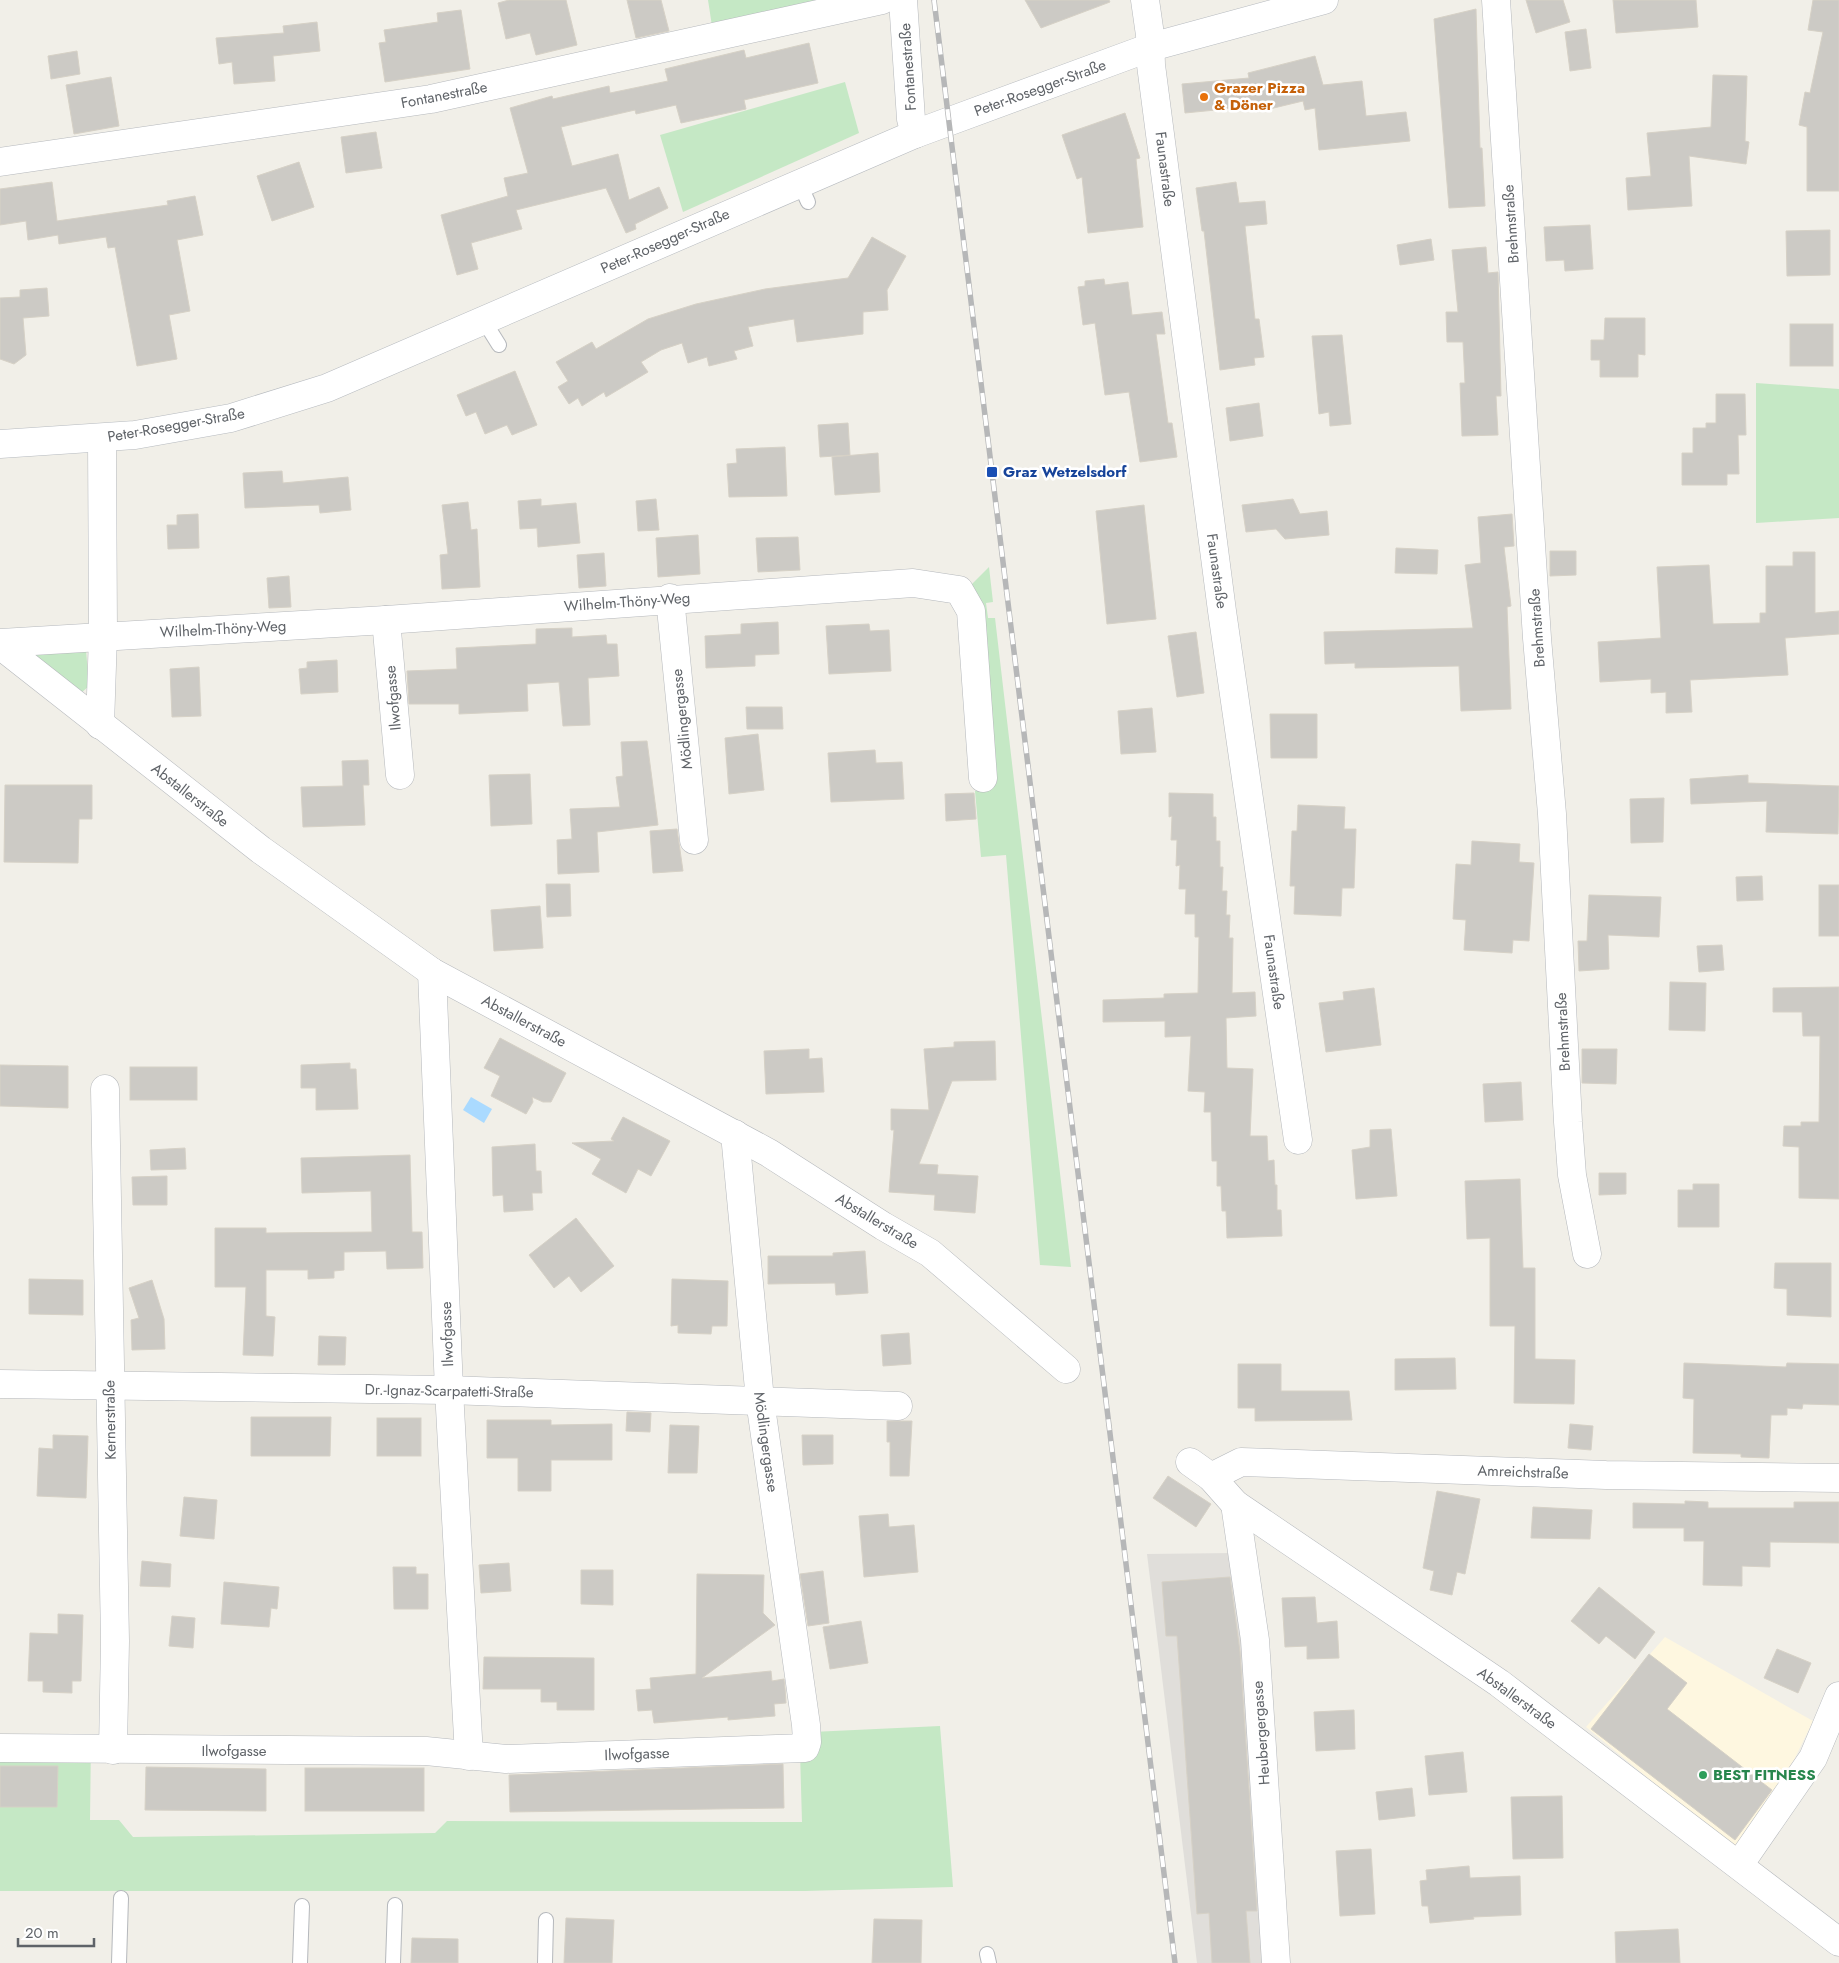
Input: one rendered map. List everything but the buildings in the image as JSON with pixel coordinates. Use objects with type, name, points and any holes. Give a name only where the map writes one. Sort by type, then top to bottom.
[{"type":"street","name":"Fontanestraße","points":[[0,162],[431,99],[882,0]]},
{"type":"street","name":"Fontanestraße","points":[[903,0],[911,119],[914,134]]},
{"type":"street","name":"Faunastraße","points":[[1146,0],[1151,47],[1150,65],[1220,594],[1298,1140]]},
{"type":"street","name":"Peter-Rosegger-Straße","points":[[0,444],[135,435],[231,418],[328,388],[484,321],[804,192],[914,134],[1151,47],[1324,0]]},
{"type":"street","name":"Brehmstraße","points":[[1496,0],[1537,638],[1552,814],[1568,1122],[1572,1175],[1587,1254]]},
{"type":"street","points":[[100,725],[103,635],[102,438]]},
{"type":"street","name":"Wilhelm-Thöny-Weg","points":[[0,644],[103,635],[386,620],[670,598],[913,583],[960,590],[971,611],[983,778]]},
{"type":"street","name":"Mödlingergasse","points":[[670,598],[694,840]]},
{"type":"street","name":"Ilwofgasse","points":[[386,620],[400,775]]},
{"type":"street","name":"Abstallerstraße","points":[[0,644],[100,725],[261,850],[432,972],[769,1152],[883,1226],[930,1253],[1066,1369]]},
{"type":"street","name":"Ilwofgasse","points":[[432,972],[449,1390],[469,1756]]},
{"type":"street","name":"Kernerstraße","points":[[105,1089],[115,1641],[113,1750]]},
{"type":"street","name":"Mödlingergasse","points":[[735,1134],[760,1400],[806,1725],[807,1742],[805,1748]]},
{"type":"street","name":"Dr.-Ignaz-Scarpatetti-Straße","points":[[0,1384],[449,1390],[898,1406]]},
{"type":"street","name":"Amreichstraße","points":[[1201,1470],[1241,1462],[1606,1475],[1839,1478]]},
{"type":"street","name":"Abstallerstraße","points":[[1201,1470],[1235,1504],[1499,1683],[1839,1942]]},
{"type":"street","name":"Heubergergasse","points":[[1235,1504],[1255,1640],[1276,1963]]},
{"type":"street","points":[[1739,1865],[1813,1758],[1839,1696]]},
{"type":"street","name":"Ilwofgasse","points":[[0,1748],[426,1751],[506,1759],[805,1748]]},
{"type":"lane","points":[[484,321],[499,345]]},
{"type":"lane","points":[[119,1963],[121,1898]]},
{"type":"lane","points":[[393,1963],[395,1905]]},
{"type":"lane","points":[[300,1963],[302,1906]]},
{"type":"lane","points":[[545,1963],[546,1920]]},
{"type":"shaded area","points":[[1233,1553],[1253,1671],[1268,1963],[1197,1963],[1147,1554]]},
{"type":"shaded area","points":[[1665,1637],[1813,1721],[1776,1797],[1734,1849],[1586,1727]]},
{"type":"green space","points":[[708,0],[828,0],[712,26]]},
{"type":"green space","points":[[845,82],[859,133],[683,212],[660,135]]},
{"type":"green space","points":[[1756,383],[1839,389],[1839,518],[1756,523]]},
{"type":"green space","points":[[989,567],[993,602],[986,603],[988,618],[995,618],[1071,1267],[1040,1265],[1006,855],[981,857],[975,791],[993,789],[986,706],[966,590]]},
{"type":"green space","points":[[86,650],[89,686],[81,693],[34,656],[37,653]]},
{"type":"green space","points":[[940,1726],[953,1887],[805,1891],[0,1891],[0,1737],[91,1739],[90,1820],[119,1820],[133,1837],[435,1833],[447,1821],[802,1822],[800,1752],[812,1732]]},
{"type":"water","points":[[471,1097],[492,1109],[484,1123],[463,1110]]},
{"type":"railway","points":[[934,0],[1175,1963]]},
{"type":"place","name":"Grazer Pizza & Döner","points":[[1204,97]]},
{"type":"place","name":"Graz Wetzelsdorf","points":[[992,472]]},
{"type":"place","name":"BEST FITNESS","points":[[1703,1775]]}]
